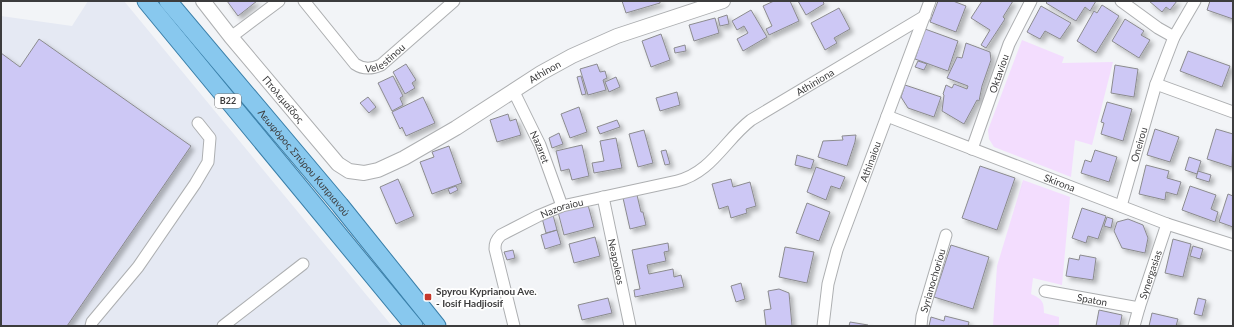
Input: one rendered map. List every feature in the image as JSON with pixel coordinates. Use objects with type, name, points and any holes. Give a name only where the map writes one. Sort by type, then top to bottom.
[{"type":"main road","name":"Λεωφόρος Σπύρου Κυπριανού","points":[[146,1],[414,326]]},
{"type":"main road","name":"Λεωφόρος Σπύρου Κυπριανού","points":[[168,1],[335,199],[437,326]]},
{"type":"street","name":"Πτολεμαΐδος","points":[[203,1],[231,38],[338,164],[349,171],[364,173],[378,170]]},
{"type":"street","points":[[231,38],[279,1]]},
{"type":"street","name":"Velestinou","points":[[304,1],[355,64],[362,68],[370,68],[381,65],[454,1]]},
{"type":"street","name":"Athinon","points":[[378,170],[404,158],[456,128],[514,90],[572,56],[617,36],[724,1]]},
{"type":"street","name":"Athinaiou","points":[[823,326],[825,299],[831,268],[930,1]]},
{"type":"street","name":"Oktaviou","points":[[972,149],[1009,44],[1031,1]]},
{"type":"street","points":[[1120,1],[1158,28],[1174,37]]},
{"type":"street","name":"Oneirou","points":[[1121,206],[1156,84],[1174,37],[1195,1]]},
{"type":"street","name":"Athiniona","points":[[714,158],[739,130],[751,120],[925,16]]},
{"type":"street","points":[[1156,84],[1233,112]]},
{"type":"street","name":"Nazaret","points":[[514,90],[540,145],[562,206]]},
{"type":"street","name":"Skirona","points":[[887,116],[1055,182],[1167,224],[1233,246]]},
{"type":"street","points":[[91,326],[92,322],[138,267],[195,184],[208,162],[210,138],[198,123]]},
{"type":"street","name":"Nazoraiou","points":[[514,326],[496,255],[495,243],[497,239],[506,232],[562,206],[683,180],[700,171],[714,158]]},
{"type":"street","name":"Neapoleos","points":[[603,197],[630,326]]},
{"type":"street","name":"Synergasias","points":[[1134,326],[1167,224]]},
{"type":"street","name":"Syrianochoriou","points":[[921,326],[922,316],[946,235]]},
{"type":"street","points":[[223,326],[303,264]]},
{"type":"street","name":"Spaton","points":[[1045,291],[1139,308]]},
{"type":"shaded area","points":[[88,1],[124,1],[392,326],[1,326],[1,16],[72,26]]},
{"type":"shaded area","points":[[1022,40],[1064,57],[1062,63],[1113,62],[1092,145],[1075,140],[1071,177],[994,147],[989,139],[988,130]]},
{"type":"shaded area","points":[[1023,180],[1070,197],[1062,285],[1033,278],[1031,294],[1038,297],[1042,301],[1044,313],[1059,317],[1059,326],[993,326],[997,266]]},
{"type":"building","points":[[227,1],[257,1],[238,16]]},
{"type":"building","points":[[622,1],[660,1],[660,3],[626,13]]},
{"type":"building","points":[[774,1],[790,1],[799,21],[769,35],[766,29],[772,26],[763,6]]},
{"type":"building","points":[[798,1],[823,1],[824,4],[806,15]]},
{"type":"building","points":[[938,1],[953,1],[966,6],[956,32],[930,22]]},
{"type":"building","points":[[982,1],[1013,1],[1003,17],[1005,19],[986,48],[981,45],[990,30],[971,18]]},
{"type":"building","points":[[1048,1],[1096,1],[1090,11],[1085,7],[1076,21],[1046,3]]},
{"type":"building","points":[[1149,1],[1177,1],[1170,10],[1166,7],[1162,12]]},
{"type":"building","points":[[1210,1],[1233,1],[1233,19],[1207,10]]},
{"type":"building","points":[[1102,5],[1119,16],[1096,53],[1077,41],[1094,11],[1097,13]]},
{"type":"building","points":[[1041,6],[1071,23],[1060,39],[1045,31],[1040,39],[1027,32]]},
{"type":"building","points":[[839,8],[850,29],[834,38],[837,43],[825,50],[811,23]]},
{"type":"building","points":[[751,10],[767,37],[743,51],[737,39],[748,33],[744,26],[737,30],[732,21]]},
{"type":"building","points":[[727,15],[729,24],[720,26],[718,18]]},
{"type":"building","points":[[715,18],[719,33],[694,41],[689,25]]},
{"type":"building","points":[[1125,19],[1144,31],[1141,35],[1150,40],[1139,58],[1112,41]]},
{"type":"building","points":[[925,29],[958,41],[948,71],[915,59]]},
{"type":"building","points":[[661,34],[670,60],[651,67],[642,41]]},
{"type":"building","points":[[39,39],[191,146],[67,326],[1,326],[1,53],[20,67]]},
{"type":"building","points":[[966,43],[990,52],[991,60],[982,86],[979,101],[977,100],[964,124],[942,111],[943,94],[946,85],[952,88],[954,84],[967,89],[968,86],[947,78],[957,57],[962,58]]},
{"type":"building","points":[[685,45],[686,51],[675,53],[674,48]]},
{"type":"building","points":[[1188,51],[1230,66],[1222,87],[1180,71]]},
{"type":"building","points":[[918,61],[927,64],[924,70],[915,67]]},
{"type":"building","points":[[406,64],[416,80],[412,83],[415,88],[405,94],[393,72]]},
{"type":"building","points":[[597,64],[600,72],[605,71],[607,78],[603,80],[606,90],[588,95],[580,69]]},
{"type":"building","points":[[1115,65],[1138,69],[1134,97],[1111,93]]},
{"type":"building","points":[[393,76],[403,96],[400,98],[403,105],[392,111],[378,83]]},
{"type":"building","points":[[581,76],[586,94],[582,95],[577,77]]},
{"type":"building","points":[[616,77],[620,87],[609,92],[605,82]]},
{"type":"building","points":[[905,85],[941,97],[934,117],[908,108],[901,97]]},
{"type":"building","points":[[677,92],[680,105],[660,111],[656,98]]},
{"type":"building","points":[[368,97],[376,107],[369,113],[360,103]]},
{"type":"building","points":[[423,97],[435,123],[406,136],[402,127],[400,129],[392,112]]},
{"type":"building","points":[[1107,102],[1132,109],[1123,141],[1101,134],[1104,123],[1101,122]]},
{"type":"building","points":[[579,107],[587,132],[570,138],[561,114]]},
{"type":"building","points":[[508,114],[510,121],[516,119],[521,135],[497,142],[490,120]]},
{"type":"building","points":[[617,120],[620,127],[600,134],[597,127]]},
{"type":"building","points":[[1155,129],[1179,137],[1170,162],[1147,155]]},
{"type":"building","points":[[1216,129],[1233,134],[1232,167],[1207,159]]},
{"type":"building","points":[[644,130],[653,163],[638,167],[629,134]]},
{"type":"building","points":[[559,133],[563,144],[552,148],[549,138]]},
{"type":"building","points":[[856,135],[847,166],[818,157],[823,141],[843,140],[842,136]]},
{"type":"building","points":[[616,138],[622,168],[594,173],[592,163],[604,161],[600,141]]},
{"type":"building","points":[[582,145],[589,176],[572,180],[569,169],[561,171],[556,151]]},
{"type":"building","points":[[449,146],[462,183],[432,194],[420,162],[434,157],[432,152]]},
{"type":"building","points":[[666,150],[670,164],[665,165],[661,151]]},
{"type":"building","points":[[1095,150],[1117,157],[1109,182],[1081,173],[1085,160],[1091,162]]},
{"type":"building","points":[[797,155],[814,160],[811,169],[795,165]]},
{"type":"building","points":[[1189,157],[1201,161],[1197,174],[1185,170]]},
{"type":"building","points":[[1146,165],[1169,171],[1167,178],[1181,182],[1177,195],[1166,192],[1165,200],[1139,194]]},
{"type":"building","points":[[980,166],[1015,178],[997,230],[962,218]]},
{"type":"building","points":[[816,167],[845,177],[840,189],[831,186],[826,200],[807,192]]},
{"type":"building","points":[[1198,171],[1211,175],[1209,182],[1196,178]]},
{"type":"building","points":[[398,179],[414,216],[396,224],[380,187]]},
{"type":"building","points":[[731,179],[733,187],[750,182],[756,206],[746,209],[747,213],[731,218],[728,206],[719,209],[712,184]]},
{"type":"building","points":[[456,186],[458,190],[450,194],[448,189]]},
{"type":"building","points":[[1190,186],[1216,195],[1211,209],[1218,212],[1215,222],[1182,210]]},
{"type":"building","points":[[1228,194],[1233,196],[1233,227],[1219,222]]},
{"type":"building","points":[[637,195],[646,225],[630,229],[623,198]]},
{"type":"building","points":[[807,203],[830,212],[819,241],[796,233]]},
{"type":"building","points":[[588,205],[594,227],[564,235],[558,212]]},
{"type":"building","points":[[1082,208],[1106,216],[1098,239],[1088,236],[1086,243],[1072,238]]},
{"type":"building","points":[[553,215],[557,230],[546,233],[542,218]]},
{"type":"building","points":[[1107,217],[1113,219],[1111,228],[1104,226]]},
{"type":"building","points":[[1128,219],[1143,225],[1148,238],[1145,253],[1122,248],[1114,231],[1117,222]]},
{"type":"building","points":[[557,230],[561,244],[545,249],[541,235]]},
{"type":"building","points":[[595,237],[600,256],[574,263],[569,244]]},
{"type":"building","points":[[1173,239],[1191,244],[1183,277],[1165,273]]},
{"type":"building","points":[[668,243],[669,251],[664,252],[666,261],[647,265],[649,274],[673,269],[674,277],[681,275],[684,287],[635,297],[634,290],[640,289],[632,250]]},
{"type":"building","points":[[951,245],[989,257],[973,309],[934,297]]},
{"type":"building","points":[[1193,246],[1203,249],[1200,259],[1190,256]]},
{"type":"building","points":[[785,247],[814,252],[807,283],[779,277]]},
{"type":"building","points":[[513,250],[515,258],[507,260],[504,252]]},
{"type":"building","points":[[1080,255],[1096,258],[1093,280],[1066,276],[1069,258],[1079,260]]},
{"type":"building","points":[[741,283],[745,299],[736,302],[731,286]]},
{"type":"building","points":[[779,289],[789,293],[792,326],[766,326],[764,310],[771,309],[768,291]]},
{"type":"building","points":[[608,298],[612,313],[582,320],[578,305]]},
{"type":"building","points":[[1198,298],[1206,300],[1202,316],[1194,314]]},
{"type":"building","points":[[1099,310],[1122,315],[1120,326],[1096,326]]},
{"type":"building","points":[[1152,313],[1178,319],[1176,326],[1149,326]]},
{"type":"building","points":[[945,316],[969,322],[968,326],[929,326],[931,317],[944,321]]},
{"type":"building","points":[[850,322],[868,325],[849,326]]},
{"type":"place","name":"Spyrou Kyprianou Ave. - Iosif Hadjiosif","points":[[428,297]]}]
